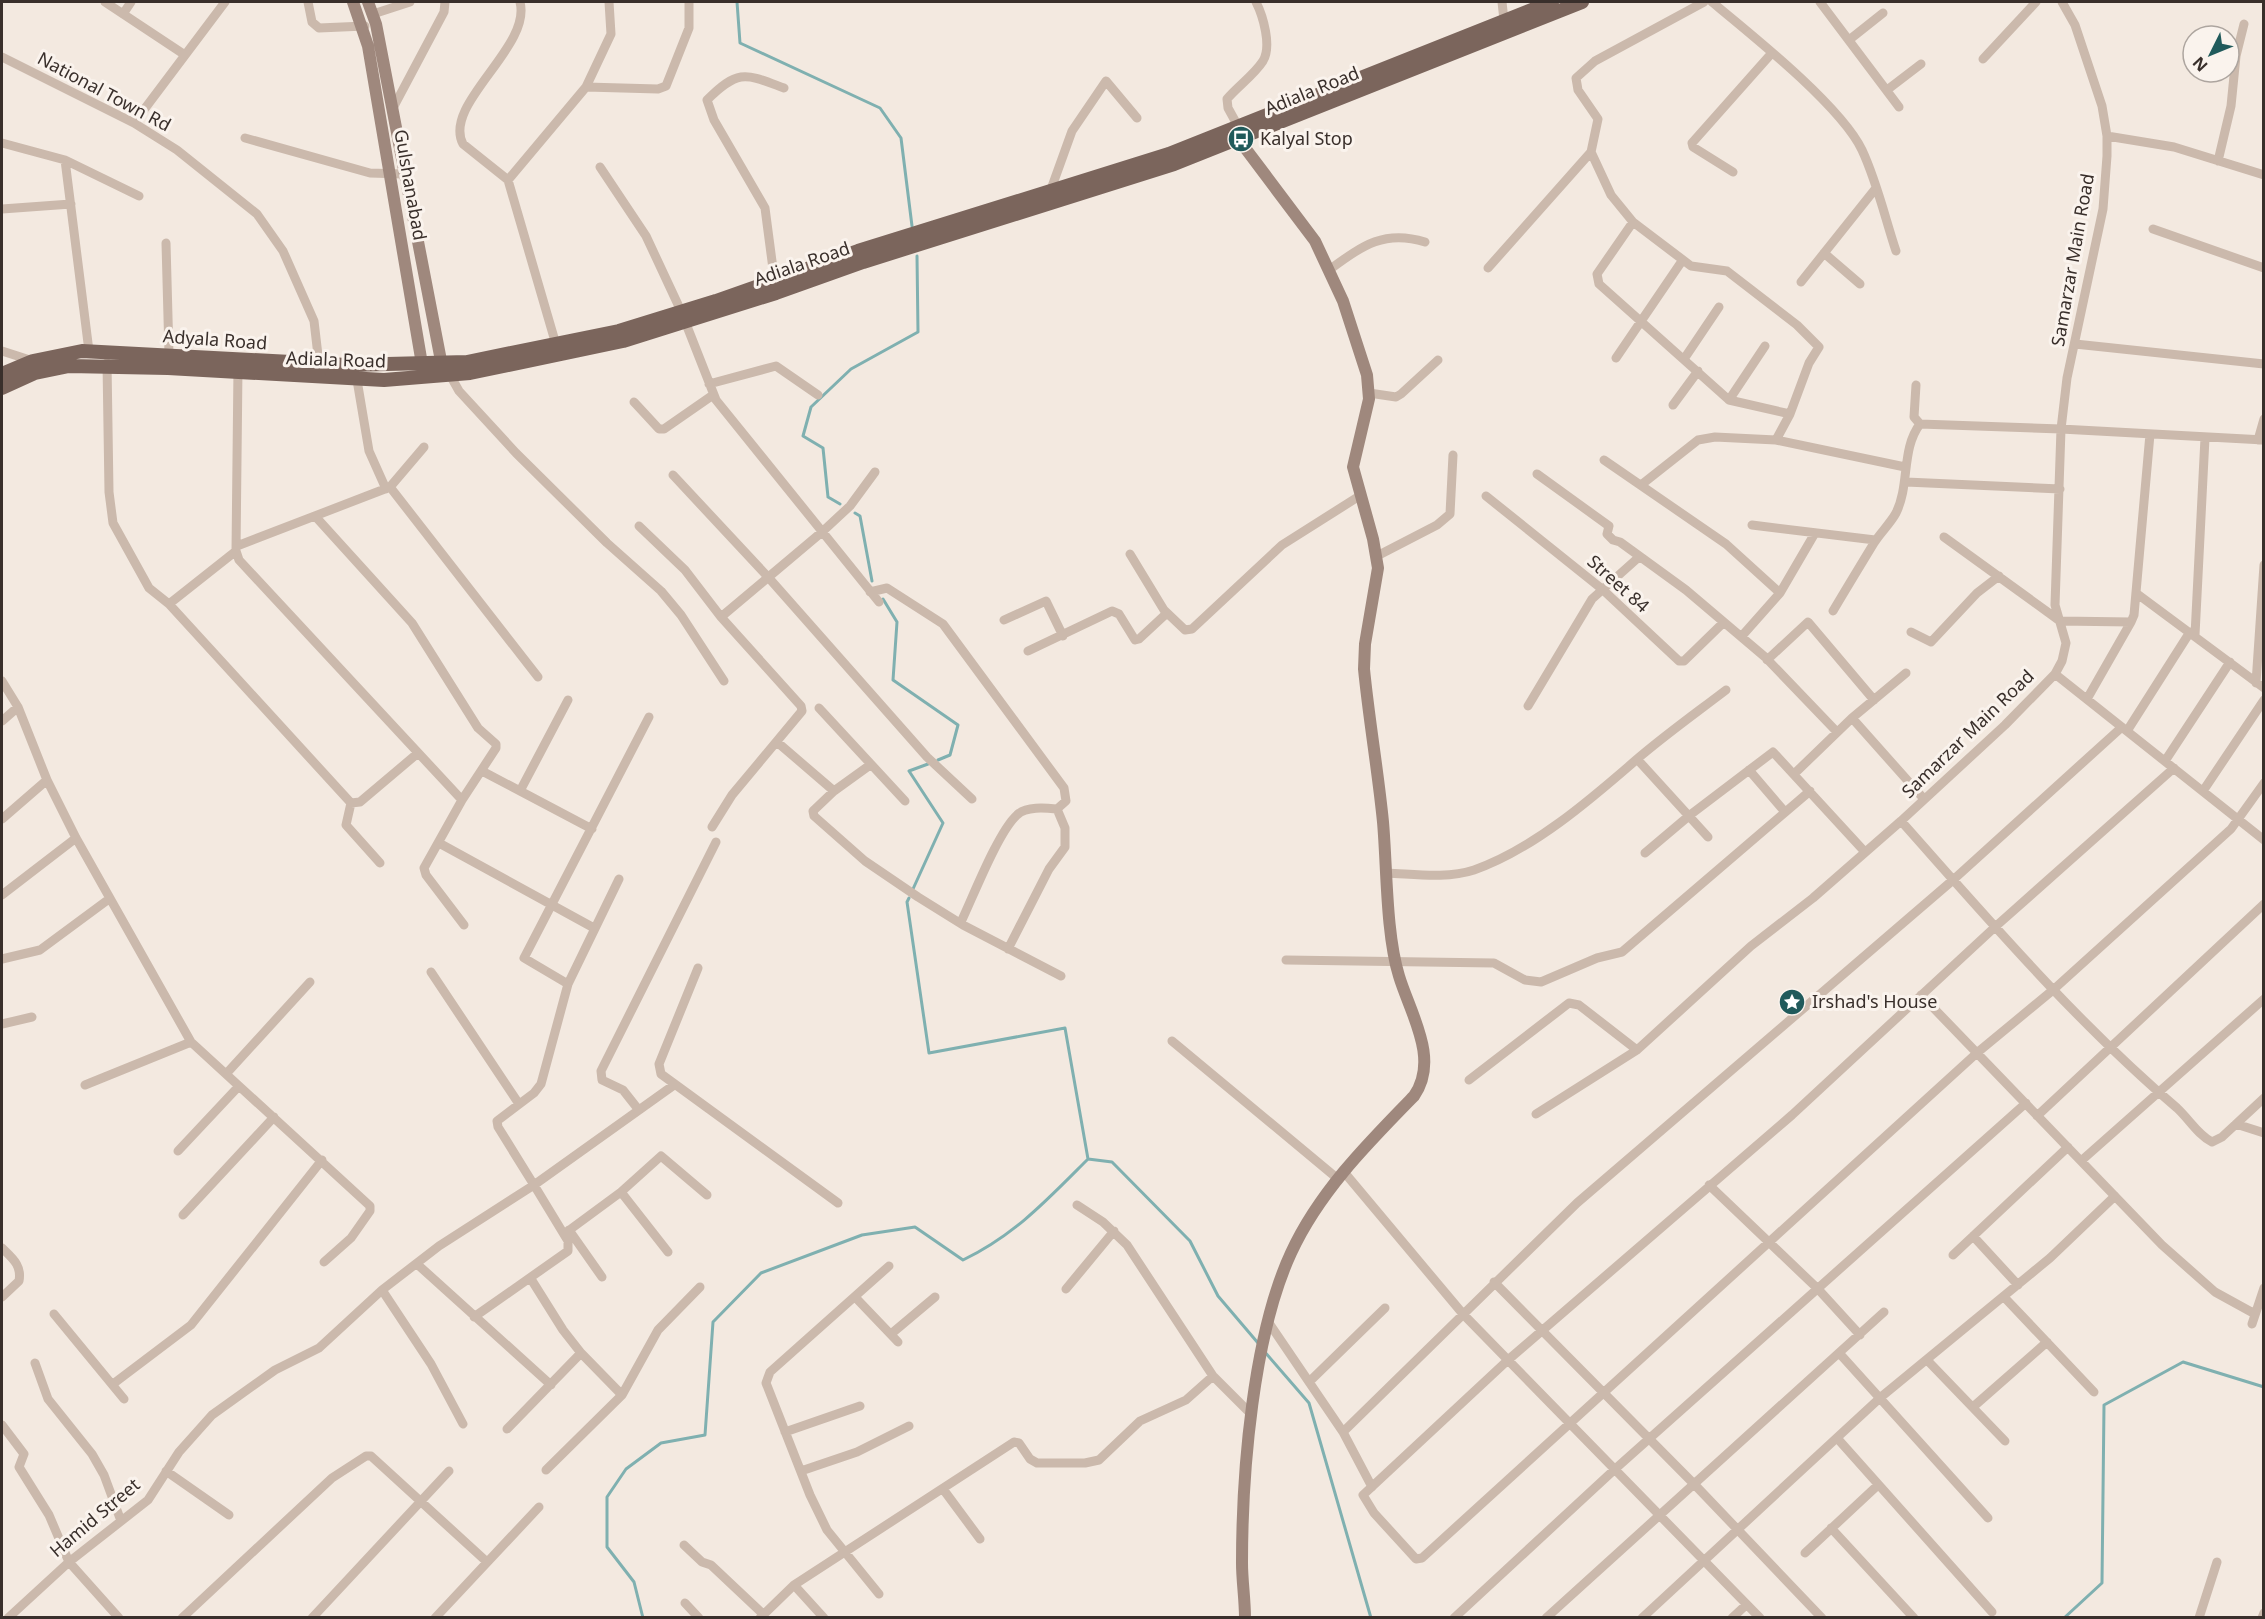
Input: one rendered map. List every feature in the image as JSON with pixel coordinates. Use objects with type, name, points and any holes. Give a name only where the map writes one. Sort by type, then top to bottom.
[{"type":"main road","name":"Gulshanabad","points":[[353,2],[368,46],[423,371]]},
{"type":"main road","name":"Gulshanabad","points":[[368,2],[375,19],[445,371]]},
{"type":"main road","name":"Adiala Road","points":[[2,388],[35,373],[69,366],[237,366],[357,380],[423,371],[445,371],[622,341],[683,316],[1102,187],[1504,20],[1536,4],[1552,2]]},
{"type":"main road","name":"Adiala Road","points":[[775,287],[858,251],[1236,133],[1582,2]]},
{"type":"main road","points":[[1236,133],[1303,221],[1329,270],[1367,375],[1369,393],[1365,421],[1353,467],[1377,556],[1378,568],[1365,644],[1364,669],[1387,873],[1394,960],[1422,1045],[1426,1065],[1425,1076],[1414,1096],[1341,1175],[1291,1253],[1268,1327],[1252,1415],[1246,1469],[1242,1554],[1245,1617]]},
{"type":"main road","name":"Adyala Road","points":[[2,374],[33,361],[89,351],[169,354],[237,366],[319,364],[423,371]]},
{"type":"main road","name":"Adiala Road","points":[[445,371],[467,362],[558,351]]},
{"type":"street","points":[[105,2],[185,55]]},
{"type":"street","points":[[123,14],[131,2]]},
{"type":"street","points":[[134,123],[225,2]]},
{"type":"street","points":[[308,2],[312,22],[319,28],[362,27],[410,2]]},
{"type":"street","points":[[392,110],[444,12],[445,2]]},
{"type":"street","points":[[520,2],[522,10],[516,32],[461,119],[459,136],[463,144],[508,180],[558,351]]},
{"type":"street","points":[[508,180],[586,87],[611,34],[609,2]]},
{"type":"street","points":[[586,87],[658,89],[666,86],[689,28],[689,2]]},
{"type":"street","points":[[1236,133],[1227,99],[1261,63],[1266,53],[1263,26],[1256,2]]},
{"type":"street","points":[[1502,2],[1504,20]]},
{"type":"street","points":[[1488,268],[1591,152],[1598,119],[1578,90],[1576,78],[1595,61],[1704,2]]},
{"type":"street","points":[[1712,2],[1814,92],[1853,135],[1862,150],[1896,251]]},
{"type":"street","points":[[1820,2],[1899,106]]},
{"type":"street","points":[[1983,58],[2036,2]]},
{"type":"street","name":"Samarzar Main Road","points":[[1536,1114],[1637,1050],[1751,946],[1813,898],[1901,821],[2055,675],[2066,643],[2055,605],[2061,429],[2067,378],[2103,209],[2108,136],[2102,106],[2075,25],[2065,3]]},
{"type":"street","points":[[1849,40],[1883,13]]},
{"type":"street","points":[[2218,161],[2231,106],[2236,56],[2244,24]]},
{"type":"street","points":[[1733,172],[1693,147],[1692,143],[1771,54]]},
{"type":"street","name":"National Town Rd","points":[[2,57],[134,123],[185,156],[257,214],[283,251],[314,321],[319,364]]},
{"type":"street","points":[[1887,90],[1921,64]]},
{"type":"street","points":[[775,287],[765,208],[714,120],[707,100],[723,84],[748,75],[784,88]]},
{"type":"street","points":[[1050,192],[1072,131],[1106,81],[1137,118]]},
{"type":"street","points":[[2108,136],[2174,147],[2264,175]]},
{"type":"street","points":[[245,138],[347,167],[390,175],[404,174]]},
{"type":"street","points":[[2,143],[65,160],[139,196]]},
{"type":"street","points":[[1591,152],[1611,195],[1633,222],[1691,266],[1727,271],[1815,341],[1819,347],[1817,354],[1809,363],[1790,414],[1776,440]]},
{"type":"street","points":[[65,160],[89,351]]},
{"type":"street","points":[[600,167],[646,236],[683,316],[713,395],[879,602]]},
{"type":"street","points":[[1801,282],[1876,188]]},
{"type":"street","points":[[2,209],[71,204]]},
{"type":"street","points":[[1633,222],[1597,274],[1599,284],[1728,400],[1790,414]]},
{"type":"street","points":[[2153,229],[2264,268]]},
{"type":"street","points":[[1329,270],[1382,238],[1401,236],[1425,242]]},
{"type":"street","points":[[166,243],[169,354]]},
{"type":"street","points":[[1824,253],[1860,284]]},
{"type":"street","points":[[1616,358],[1682,261]]},
{"type":"street","points":[[1684,359],[1719,307]]},
{"type":"street","points":[[2075,344],[2264,364]]},
{"type":"street","points":[[1728,400],[1765,346]]},
{"type":"street","points":[[2,351],[33,361]]},
{"type":"street","points":[[105,352],[108,367],[109,492],[113,523],[149,588],[169,604],[351,803]]},
{"type":"street","points":[[1369,393],[1396,397],[1438,360]]},
{"type":"street","points":[[237,366],[237,548],[239,560],[462,800]]},
{"type":"street","points":[[709,384],[776,366],[818,395]]},
{"type":"street","points":[[445,371],[459,391],[516,453],[607,543],[661,591],[681,615],[724,681]]},
{"type":"street","points":[[1673,405],[1698,371]]},
{"type":"street","points":[[357,380],[369,452],[388,488],[538,677]]},
{"type":"street","points":[[1916,385],[1914,417],[1920,424],[2261,440],[2264,419]]},
{"type":"street","points":[[634,402],[659,429],[664,429],[713,395]]},
{"type":"street","points":[[1833,611],[1875,540],[1897,512],[1906,482],[1905,467],[1913,436],[1920,424]]},
{"type":"street","points":[[2086,699],[2134,615],[2150,434]]},
{"type":"street","points":[[1641,485],[1698,440],[1715,437],[1776,440],[1905,467]]},
{"type":"street","points":[[1342,1432],[1494,1282],[1661,1129],[1953,880],[2124,729],[2192,633],[2205,438]]},
{"type":"street","points":[[169,604],[237,548],[388,488],[424,447]]},
{"type":"street","points":[[1377,556],[1437,525],[1450,514],[1453,455]]},
{"type":"street","points":[[1604,460],[1726,544],[1780,593]]},
{"type":"street","points":[[721,617],[850,506],[875,472]]},
{"type":"street","points":[[1537,474],[1609,526],[1609,536],[1686,590],[1741,637],[1767,660],[1837,732]]},
{"type":"street","points":[[673,475],[768,577],[927,757],[972,799]]},
{"type":"street","points":[[1906,482],[2060,489]]},
{"type":"street","points":[[1130,554],[1167,613],[1185,630],[1192,629],[1282,545],[1361,495]]},
{"type":"street","name":"Street 84","points":[[1486,496],[1602,589],[1679,661],[1684,661],[1724,623]]},
{"type":"street","points":[[315,516],[412,623],[478,728],[496,744],[496,748],[462,800],[424,868],[426,875],[464,925]]},
{"type":"street","points":[[1752,525],[1875,540]]},
{"type":"street","points":[[639,526],[685,570],[721,617],[801,706],[802,711],[732,795],[712,826]]},
{"type":"street","points":[[1741,637],[1780,593],[1815,533]]},
{"type":"street","points":[[1944,537],[2060,621],[2131,622]]},
{"type":"street","points":[[1528,706],[1592,599],[1639,557]]},
{"type":"street","points":[[2260,685],[2264,565]]},
{"type":"street","points":[[1911,632],[1931,642],[1977,593],[1999,576]]},
{"type":"street","points":[[870,592],[887,588],[943,624],[1064,788],[1066,801],[1057,809],[1026,810],[1017,814],[999,843],[961,922]]},
{"type":"street","points":[[2136,592],[2260,685]]},
{"type":"street","points":[[1004,620],[1046,601],[1063,636]]},
{"type":"street","points":[[1028,651],[1115,611],[1135,640],[1167,613]]},
{"type":"street","points":[[1767,660],[1808,622],[1874,700]]},
{"type":"street","points":[[2165,761],[2230,662]]},
{"type":"street","points":[[1794,774],[1852,718],[1906,673]]},
{"type":"street","points":[[2055,675],[2264,840]]},
{"type":"street","points":[[2,681],[18,707],[47,780],[76,838],[191,1042],[370,1206],[370,1211],[351,1238],[324,1262]]},
{"type":"street","points":[[1387,873],[1432,875],[1472,871],[1510,854],[1606,788],[1637,759],[1726,690]]},
{"type":"street","points":[[2203,791],[2264,699]]},
{"type":"street","points":[[520,792],[568,700]]},
{"type":"street","points":[[2,721],[18,707]]},
{"type":"street","points":[[819,708],[905,801]]},
{"type":"street","points":[[568,984],[524,958],[553,906],[649,717]]},
{"type":"street","points":[[1852,718],[1924,799]]},
{"type":"street","points":[[777,742],[834,791]]},
{"type":"street","points":[[1646,853],[1690,814],[1773,752],[1866,852]]},
{"type":"street","points":[[351,803],[360,802],[418,753]]},
{"type":"street","points":[[1637,759],[1690,814],[1708,837]]},
{"type":"street","points":[[870,765],[834,791],[813,811],[820,823],[865,861],[961,922],[1061,976]]},
{"type":"street","points":[[2174,768],[1995,927],[1792,1115],[1508,1360],[1363,1495],[1416,1559],[1419,1559],[1570,1425],[1978,1052],[2053,990],[2231,829],[2264,783]]},
{"type":"street","points":[[1749,770],[1785,812]]},
{"type":"street","points":[[482,771],[592,829]]},
{"type":"street","points":[[2,819],[47,780]]},
{"type":"street","points":[[1286,960],[1494,963],[1525,980],[1541,982],[1598,958],[1622,952],[1810,791]]},
{"type":"street","points":[[351,803],[346,825],[380,863]]},
{"type":"street","points":[[1008,949],[1049,868],[1065,847],[1065,828],[1057,809]]},
{"type":"street","points":[[1901,821],[2053,990],[2157,1093],[2193,1124],[2202,1137],[2212,1142],[2264,1098]]},
{"type":"street","points":[[2,895],[76,838]]},
{"type":"street","points":[[638,1109],[623,1090],[602,1080],[601,1071],[716,842]]},
{"type":"street","points":[[439,843],[594,927]]},
{"type":"street","points":[[602,1277],[566,1232],[498,1127],[499,1118],[534,1093],[541,1084],[568,984],[619,879]]},
{"type":"street","points":[[2,959],[40,950],[109,899]]},
{"type":"street","points":[[2037,1116],[2109,1046],[2264,904]]},
{"type":"street","points":[[698,968],[659,1064],[661,1074],[838,1203]]},
{"type":"street","points":[[431,972],[519,1104]]},
{"type":"street","points":[[226,1074],[310,982]]},
{"type":"street","points":[[1921,995],[2201,1282],[2253,1319],[2264,1288]]},
{"type":"street","points":[[2081,1161],[2264,999]]},
{"type":"street","points":[[1469,1080],[1569,1003],[1580,1005],[1637,1050]]},
{"type":"street","points":[[2,1024],[33,1017]]},
{"type":"street","points":[[1172,1041],[1341,1175],[1463,1314],[1760,1617]]},
{"type":"street","points":[[86,1085],[191,1042]]},
{"type":"street","name":"Hamid Street","points":[[8,1617],[69,1562],[148,1500],[166,1471],[212,1415],[275,1370],[319,1348],[382,1290],[439,1246],[534,1185],[674,1085]]},
{"type":"street","points":[[178,1151],[239,1086]]},
{"type":"street","points":[[1454,1617],[1614,1470],[2025,1103]]},
{"type":"street","points":[[183,1215],[274,1117]]},
{"type":"street","points":[[2236,1124],[2264,1133]]},
{"type":"street","points":[[1953,1255],[2068,1147]]},
{"type":"street","points":[[566,1232],[621,1192],[661,1156],[707,1195]]},
{"type":"street","points":[[113,1384],[191,1325],[322,1160]]},
{"type":"street","points":[[1709,1185],[1818,1290],[1860,1335]]},
{"type":"street","points":[[621,1192],[668,1252]]},
{"type":"street","points":[[1642,1617],[1881,1397],[2018,1285],[2115,1196]]},
{"type":"street","points":[[1077,1205],[1114,1231],[1141,1263],[1167,1309],[1213,1376],[1252,1415]]},
{"type":"street","points":[[1066,1289],[1114,1231]]},
{"type":"street","points":[[474,1317],[568,1251],[570,1246],[566,1232]]},
{"type":"street","points":[[1973,1236],[2018,1285]]},
{"type":"street","points":[[2,1248],[17,1264],[21,1272],[20,1281],[2,1297]]},
{"type":"street","points":[[417,1264],[551,1385]]},
{"type":"street","points":[[879,1594],[827,1530],[766,1383],[770,1372],[889,1266]]},
{"type":"street","points":[[531,1279],[563,1330],[581,1353],[622,1395]]},
{"type":"street","points":[[1494,1282],[1822,1617]]},
{"type":"street","points":[[546,1470],[622,1395],[658,1330],[700,1287]]},
{"type":"street","points":[[382,1290],[431,1364],[463,1424]]},
{"type":"street","points":[[855,1297],[898,1342]]},
{"type":"street","points":[[891,1334],[935,1297]]},
{"type":"street","points":[[2004,1297],[2094,1392]]},
{"type":"street","points":[[1309,1382],[1385,1308]]},
{"type":"street","points":[[1546,1617],[1695,1485],[1884,1312]]},
{"type":"street","points":[[54,1314],[124,1399]]},
{"type":"street","points":[[1268,1327],[1309,1382],[1342,1432],[1372,1487]]},
{"type":"street","points":[[1973,1407],[2047,1342]]},
{"type":"street","points":[[507,1429],[581,1353]]},
{"type":"street","points":[[1840,1354],[1988,1518]]},
{"type":"street","points":[[1927,1360],[2005,1441]]},
{"type":"street","points":[[35,1363],[48,1399],[92,1454],[104,1475],[121,1521]]},
{"type":"street","points":[[684,1545],[702,1562],[711,1565],[761,1616],[794,1585],[1014,1442],[1019,1443],[1030,1459],[1037,1463],[1085,1463],[1099,1460],[1140,1421],[1186,1400],[1213,1376]]},
{"type":"street","points":[[785,1432],[860,1406]]},
{"type":"street","points":[[2,1425],[24,1454],[19,1467],[49,1515],[69,1562],[119,1617]]},
{"type":"street","points":[[801,1471],[857,1452],[909,1426]]},
{"type":"street","points":[[1837,1438],[1992,1611]]},
{"type":"street","points":[[182,1617],[332,1478],[366,1456],[371,1456],[419,1502],[488,1562]]},
{"type":"street","points":[[166,1471],[229,1515]]},
{"type":"street","points":[[312,1617],[449,1471]]},
{"type":"street","points":[[1805,1553],[1878,1485]]},
{"type":"street","points":[[943,1490],[980,1539]]},
{"type":"street","points":[[435,1617],[539,1507]]},
{"type":"street","points":[[1831,1528],[1914,1617]]},
{"type":"street","points":[[2199,1617],[2217,1562]]},
{"type":"street","points":[[794,1585],[824,1617]]},
{"type":"street","points":[[685,1603],[699,1617]]},
{"type":"street","points":[[1732,1617],[1746,1605]]},
{"type":"waterway","points":[[737,2],[740,43],[880,108],[901,138],[912,226]]},
{"type":"waterway","points":[[840,504],[828,497],[823,448],[803,436],[811,407],[851,369],[918,332],[917,256]]},
{"type":"waterway","points":[[855,513],[860,516],[872,581]]},
{"type":"waterway","points":[[883,599],[897,622],[893,680],[958,725],[950,755],[938,760]]},
{"type":"waterway","points":[[913,889],[943,823],[909,771],[928,764]]},
{"type":"waterway","points":[[909,898],[907,902],[929,1053],[1065,1028],[1088,1159]]},
{"type":"waterway","points":[[643,1618],[634,1582],[607,1547],[607,1497],[626,1469],[661,1443],[705,1435],[713,1322],[761,1273],[862,1235],[915,1227],[963,1260],[1015,1228],[1088,1159],[1112,1162],[1190,1241],[1218,1296],[1258,1343]]},
{"type":"waterway","points":[[1264,1351],[1309,1403],[1371,1618]]},
{"type":"waterway","points":[[2064,1618],[2102,1583],[2104,1405],[2183,1362],[2264,1387]]},
{"type":"place","name":"Kalyal Stop","points":[[1241,139]]},
{"type":"place","name":"Irshad's House","points":[[1792,1002]]}]
